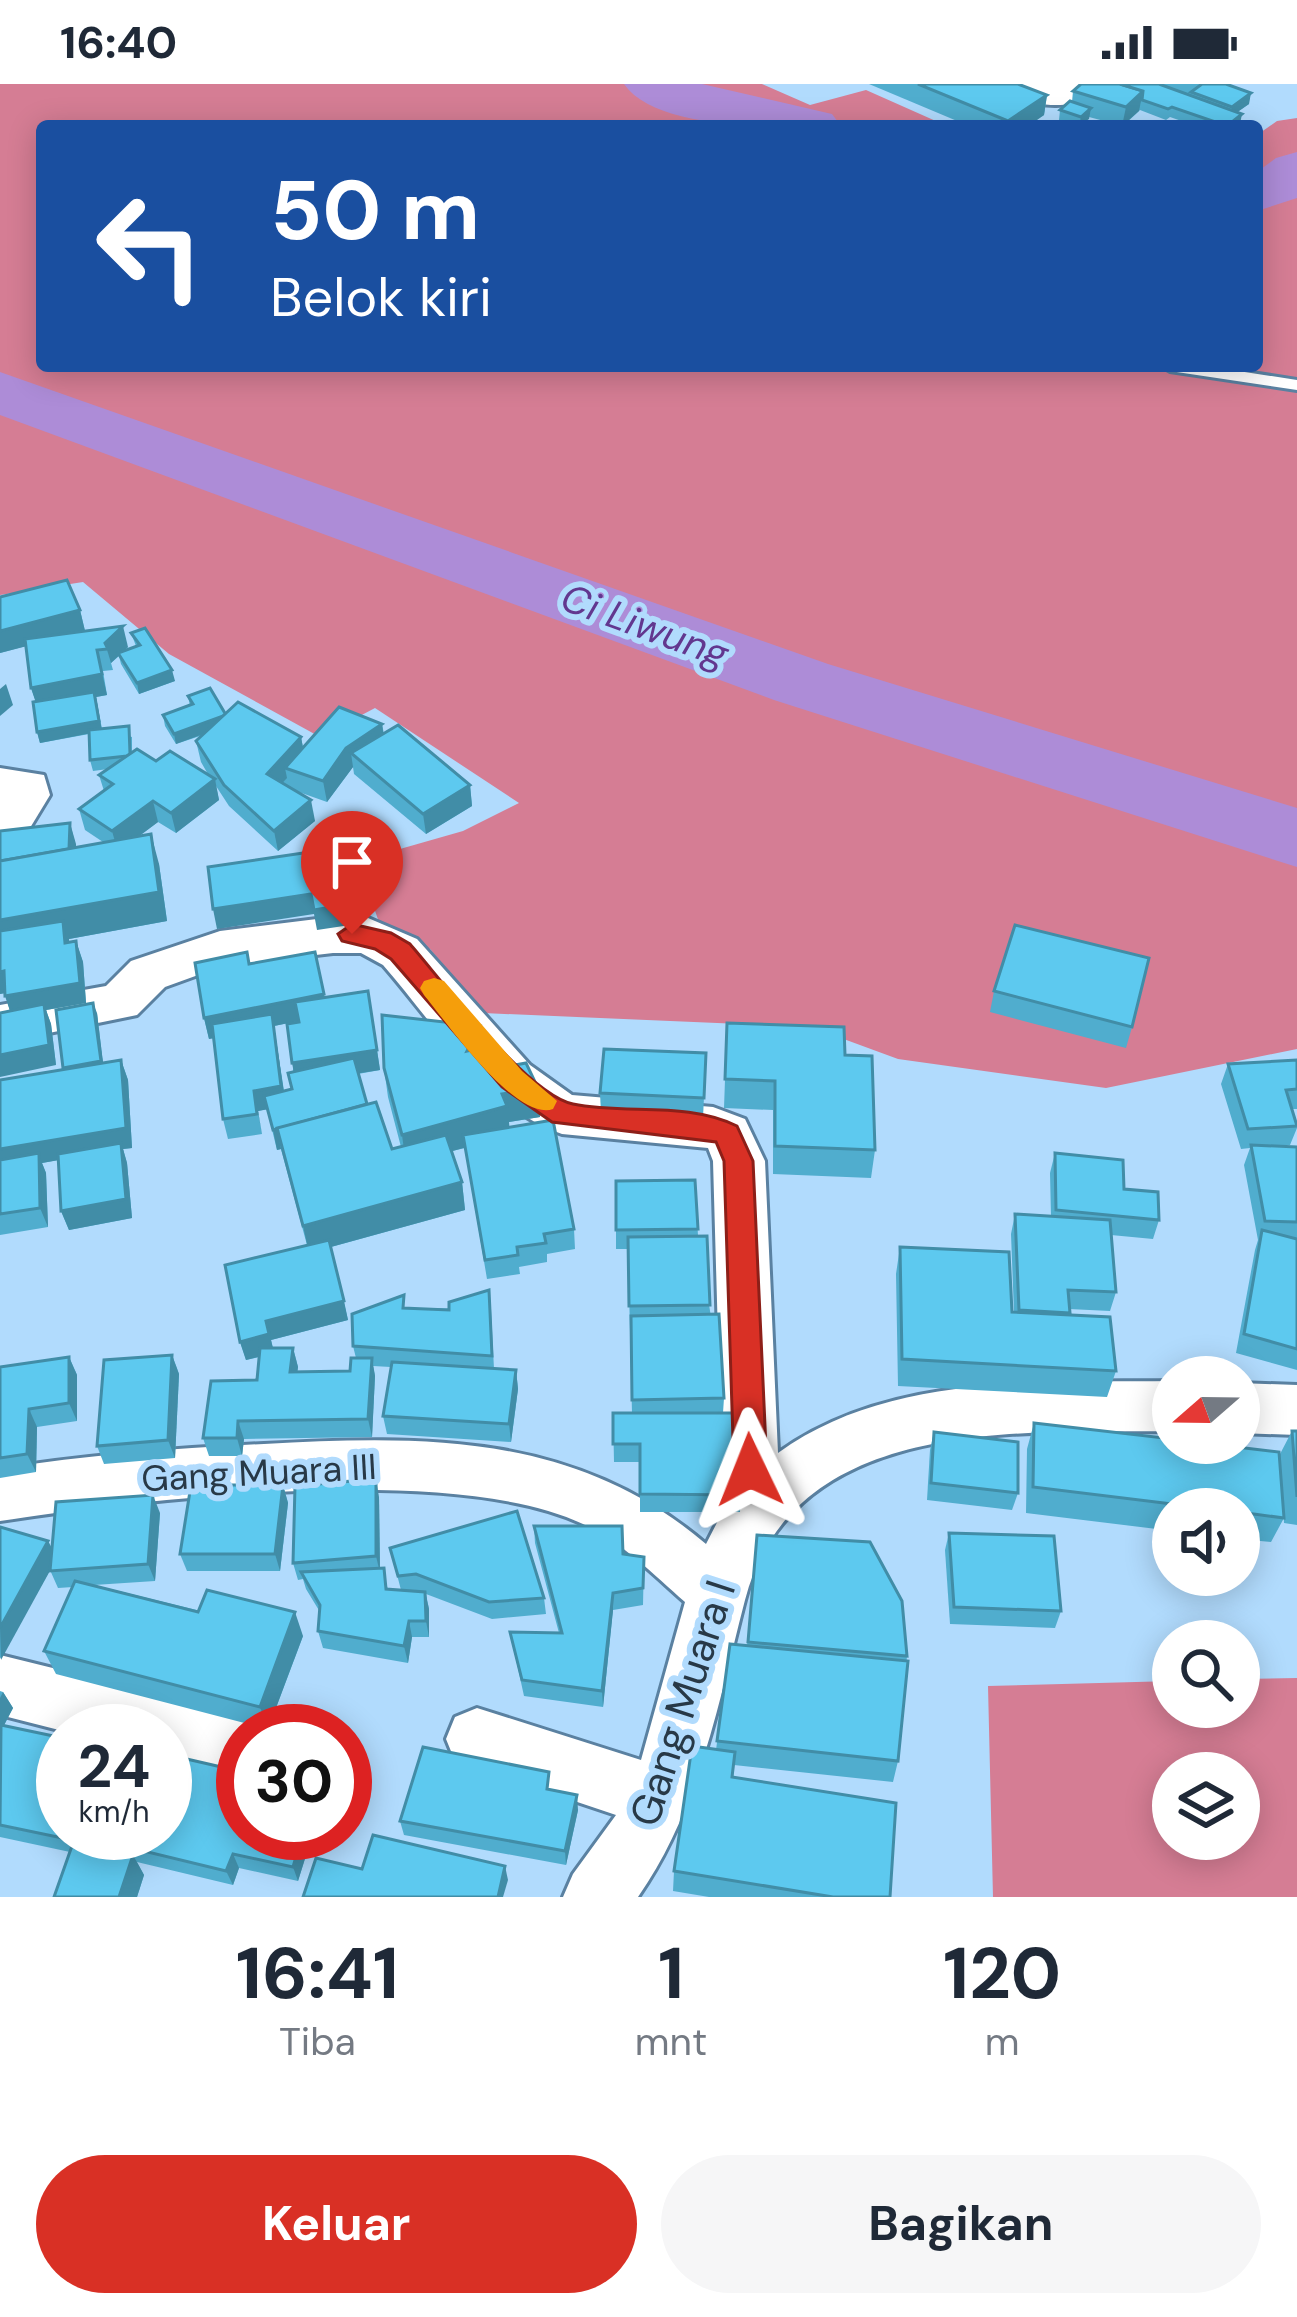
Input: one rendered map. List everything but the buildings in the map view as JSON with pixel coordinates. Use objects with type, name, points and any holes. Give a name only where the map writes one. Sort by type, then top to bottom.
[{"type":"street","points":[[1014,84],[1061,97],[1078,96],[1095,84]]},
{"type":"street","points":[[0,783],[28,786],[28,795],[0,840]]},
{"type":"street","points":[[0,1024],[120,1002],[148,974],[220,950],[333,934],[368,935],[400,952],[512,1079],[562,1114],[713,1127],[727,1134],[739,1161],[752,1514]]},
{"type":"street","name":"Gang Muara I","points":[[596,1897],[634,1848],[660,1798],[695,1690],[717,1592],[752,1514],[781,1482],[815,1459],[886,1427],[949,1415],[1152,1407]]},
{"type":"street","points":[[1260,1409],[1297,1410]]},
{"type":"street","name":"Gang Muara III","points":[[0,1495],[159,1476],[382,1464],[518,1479],[596,1501],[717,1592]]},
{"type":"street","points":[[0,1685],[216,1740]]},
{"type":"street","points":[[477,1739],[660,1798]]},
{"type":"lane","points":[[1209,372],[1297,386]]},
{"type":"shaded area","points":[[0,84],[762,84],[810,105],[866,90],[934,120],[36,120],[36,372],[1263,372],[1263,131],[1277,121],[1297,118],[1297,1049],[1106,1088],[898,1059],[811,1027],[483,1013],[430,949],[385,940],[358,861],[463,831],[519,803],[375,708],[320,737],[169,654],[83,582],[0,595]]},
{"type":"shaded area","points":[[1297,1678],[1297,1897],[993,1897],[988,1686],[1152,1682],[1152,1728],[1260,1728],[1260,1679]]},
{"type":"waterway","points":[[652,84],[687,98],[785,120]]},
{"type":"waterway","points":[[1263,191],[1297,170]]},
{"type":"waterway","name":"Ci Liwung","points":[[0,392],[801,682],[1297,838]]},
{"type":"slow traffic","points":[[434,988],[512,1079],[543,1101]]},
{"type":"route","points":[[352,934],[382,940],[400,952],[512,1079],[562,1114],[713,1127],[727,1134],[739,1161],[750,1470]]}]
